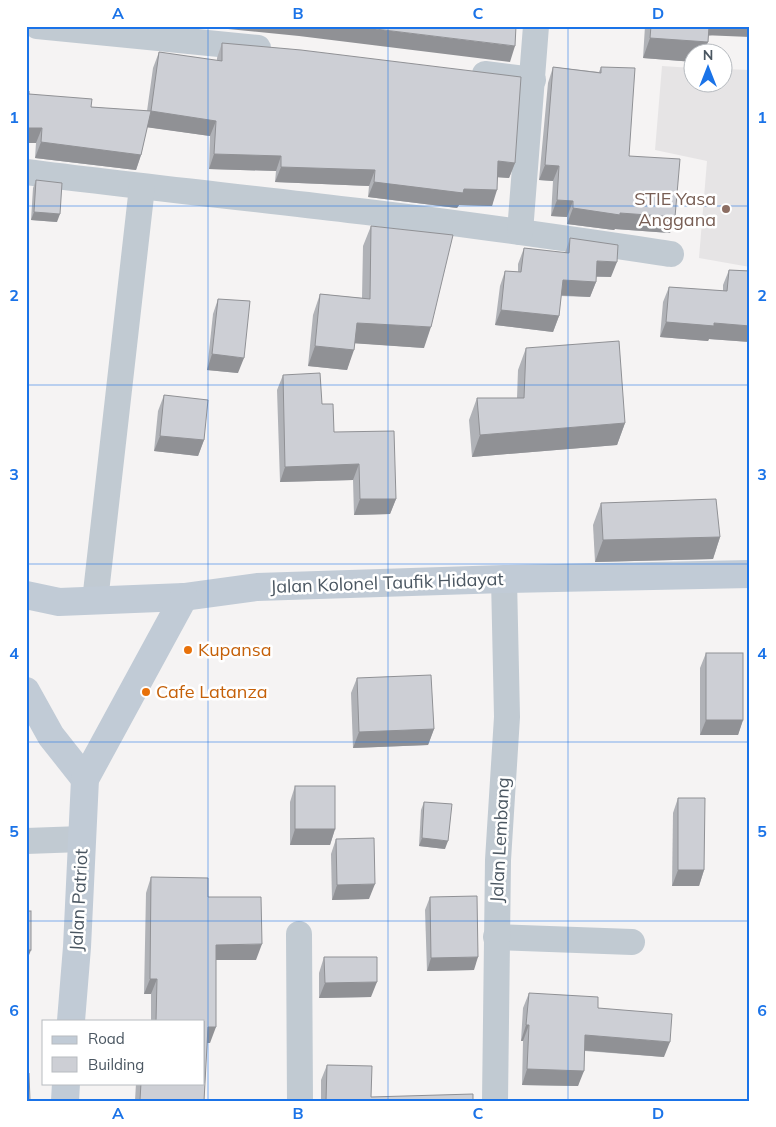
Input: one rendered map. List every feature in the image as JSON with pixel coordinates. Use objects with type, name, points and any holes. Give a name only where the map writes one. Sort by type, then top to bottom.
[{"type":"main road","name":"Jalan Kolonel Taufik Hidayat","points":[[26,595],[60,602],[95,601],[184,597],[257,588],[504,579],[750,574]]},
{"type":"main road","name":"Jalan Patriot","points":[[71,1020],[77,946],[85,779],[184,597]]},
{"type":"main road","points":[[26,691],[51,736],[85,779]]},
{"type":"main road","points":[[65,1101],[66,1084]]},
{"type":"street","points":[[37,26],[277,50]]},
{"type":"street","points":[[520,232],[536,26]]},
{"type":"street","points":[[458,71],[533,80]]},
{"type":"street","points":[[26,172],[350,210],[671,254]]},
{"type":"street","points":[[95,601],[142,187]]},
{"type":"street","name":"Jalan Lembang","points":[[494,1101],[498,860],[507,717],[504,579]]},
{"type":"street","points":[[26,841],[82,839]]},
{"type":"street","points":[[299,934],[300,1101]]},
{"type":"street","points":[[496,937],[632,942]]},
{"type":"shaded area","name":"STIE Yasa Anggana","points":[[662,66],[684,67],[684,92],[734,92],[734,69],[750,70],[750,267],[699,258],[707,161],[655,150]]},
{"type":"building","points":[[351,26],[516,26],[515,46]]},
{"type":"building","points":[[651,26],[709,26],[708,42],[650,38]]},
{"type":"building","points":[[222,43],[301,50],[521,77],[515,163],[498,161],[497,190],[464,189],[463,193],[374,182],[375,170],[281,167],[281,156],[214,154],[216,121],[151,111],[159,52],[222,61]]},
{"type":"building","points":[[553,67],[601,73],[601,67],[635,68],[629,156],[680,159],[675,217],[620,213],[620,215],[573,208],[573,201],[557,200],[559,166],[545,165]]},
{"type":"building","points":[[26,91],[29,91],[29,94],[92,99],[91,107],[151,111],[141,155],[41,142],[42,128],[26,128]]},
{"type":"building","points":[[36,180],[62,183],[60,214],[34,212]]},
{"type":"building","points":[[371,226],[453,235],[431,327],[357,323],[354,350],[315,346],[320,294],[370,299]]},
{"type":"building","points":[[570,238],[618,245],[617,262],[597,261],[596,282],[563,280],[559,316],[501,310],[505,271],[521,272],[524,248],[569,253]]},
{"type":"building","points":[[729,270],[750,271],[750,326],[714,323],[714,326],[666,322],[669,287],[727,291]]},
{"type":"building","points":[[218,299],[250,301],[244,358],[212,354]]},
{"type":"building","points":[[619,341],[625,423],[480,435],[477,398],[524,398],[526,348]]},
{"type":"building","points":[[320,373],[322,404],[333,404],[334,432],[394,431],[396,499],[360,499],[359,464],[285,467],[283,375]]},
{"type":"building","points":[[164,395],[208,400],[204,440],[160,436]]},
{"type":"building","points":[[716,499],[720,537],[603,540],[601,503]]},
{"type":"building","points":[[706,653],[743,653],[743,720],[706,720]]},
{"type":"building","points":[[431,675],[434,729],[359,732],[357,678]]},
{"type":"building","points":[[295,786],[335,786],[335,829],[295,829]]},
{"type":"building","points":[[678,798],[705,798],[704,870],[678,870]]},
{"type":"building","points":[[424,802],[452,804],[448,841],[422,838]]},
{"type":"building","points":[[374,838],[375,884],[337,885],[336,839]]},
{"type":"building","points":[[151,877],[208,878],[208,897],[261,897],[262,944],[216,945],[216,1027],[208,1027],[205,1082],[205,1020],[156,1020],[157,979],[150,979]]},
{"type":"building","points":[[477,896],[478,957],[431,958],[430,897]]},
{"type":"building","points":[[26,911],[31,911],[31,950],[26,950]]},
{"type":"building","points":[[324,957],[377,957],[377,982],[325,983]]},
{"type":"building","points":[[529,993],[598,997],[598,1008],[672,1014],[670,1042],[585,1035],[584,1071],[527,1069],[529,1025],[526,1025]]},
{"type":"building","points":[[327,1065],[372,1066],[371,1097],[473,1094],[473,1101],[326,1101]]},
{"type":"building","points":[[26,1073],[29,1073],[30,1101],[26,1101]]},
{"type":"building","points":[[141,1084],[205,1084],[204,1101],[140,1100]]},
{"type":"place","name":"STIE Yasa Anggana","points":[[726,209]]},
{"type":"place","name":"Kupansa","points":[[188,650]]},
{"type":"place","name":"Cafe Latanza","points":[[146,692]]}]
